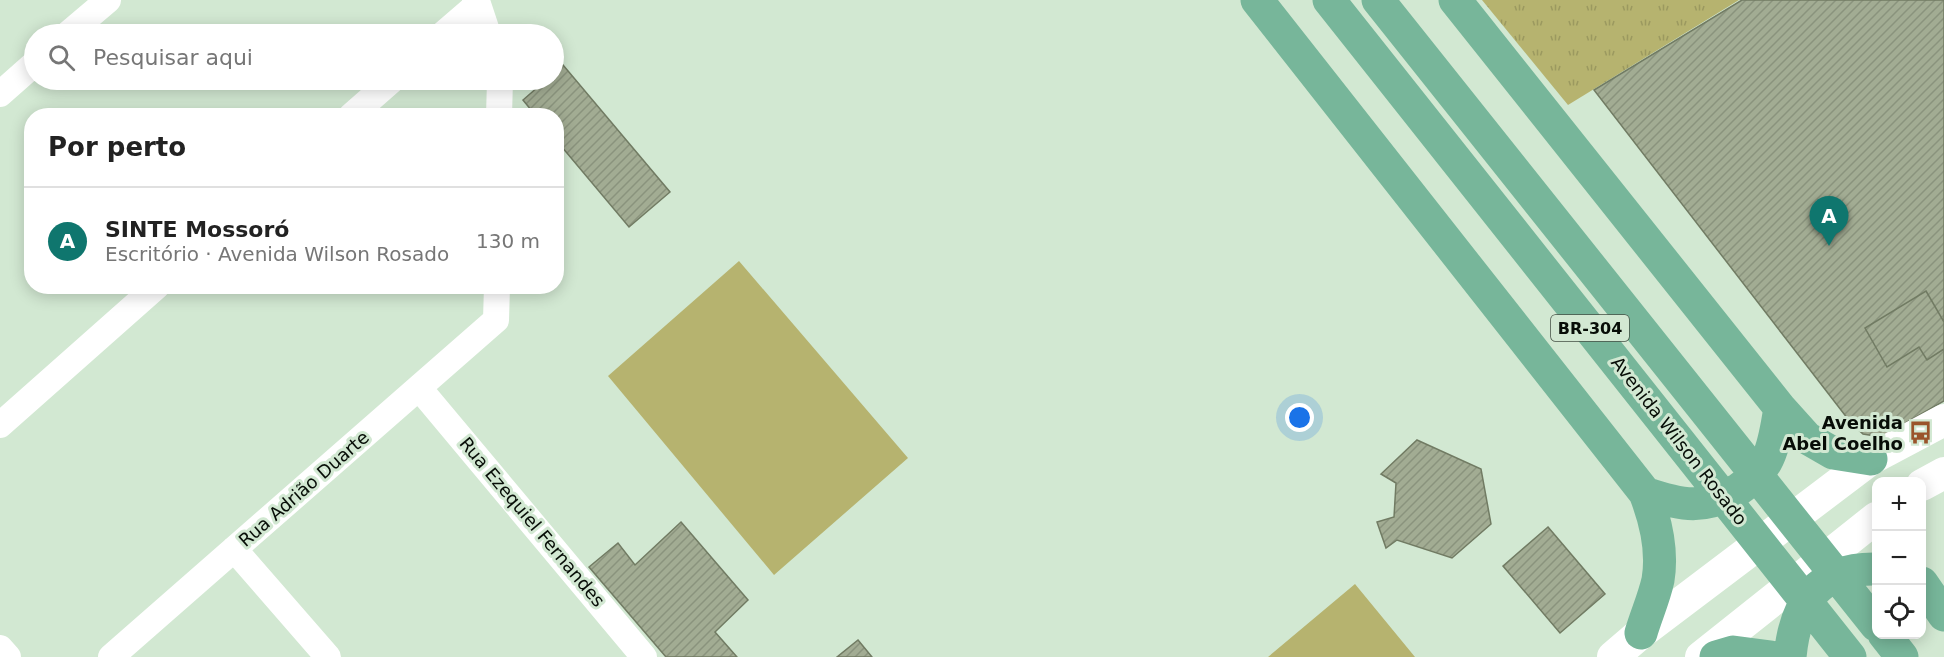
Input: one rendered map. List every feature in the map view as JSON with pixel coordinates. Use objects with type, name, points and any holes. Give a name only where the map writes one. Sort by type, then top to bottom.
[{"type":"highway","points":[[1257,0],[1646,494],[1658,534],[1659,556],[1658,580],[1641,633]]},
{"type":"highway","name":"Avenida Wilson Rosado","points":[[1329,0],[1850,657]]},
{"type":"highway","name":"BR-304","points":[[1378,0],[1872,620]]},
{"type":"highway","points":[[1455,0],[1780,408],[1808,438],[1833,453],[1871,459]]},
{"type":"highway","points":[[1646,494],[1676,502],[1698,504],[1725,498],[1744,486],[1759,473],[1767,459],[1774,439],[1780,408]]},
{"type":"highway","points":[[1790,657],[1797,620],[1808,597],[1837,576],[1852,570],[1872,569]]},
{"type":"highway","points":[[1926,591],[1944,615]]},
{"type":"highway","points":[[1888,639],[1902,657]]},
{"type":"highway","points":[[1716,657],[1733,652],[1771,657]]},
{"type":"street","points":[[80,24],[108,0]]},
{"type":"street","points":[[453,24],[476,2],[484,24]]},
{"type":"street","points":[[0,94],[24,73]]},
{"type":"street","points":[[360,108],[381,90]]},
{"type":"street","points":[[499,108],[500,90]]},
{"type":"street","points":[[0,425],[148,294]]},
{"type":"street","name":"Rua Adrião Duarte","points":[[111,657],[496,320],[497,294]]},
{"type":"street","name":"Rua Ezequiel Fernandes","points":[[419,388],[644,657]]},
{"type":"street","points":[[1613,657],[1641,633],[1871,459],[1944,420]]},
{"type":"street","points":[[1926,483],[1944,473]]},
{"type":"street","points":[[1701,657],[1872,521]]},
{"type":"street","points":[[234,549],[328,657]]},
{"type":"street","points":[[0,648],[8,657]]},
{"type":"green space","points":[[1482,0],[1739,0],[1568,105]]},
{"type":"green space","points":[[739,261],[908,458],[774,575],[608,376]]},
{"type":"green space","points":[[1355,584],[1415,657],[1268,657]]},
{"type":"building","points":[[1742,0],[1944,0],[1944,401],[1881,437],[1863,434],[1851,423],[1594,90]]},
{"type":"building","points":[[564,66],[670,192],[629,227],[564,150],[564,108],[530,108],[523,100],[534,90],[564,90]]},
{"type":"building","points":[[1926,291],[1944,322],[1944,349],[1927,360],[1919,347],[1887,367],[1865,328]]},
{"type":"building","points":[[1417,440],[1481,469],[1491,524],[1452,558],[1397,540],[1386,548],[1377,522],[1394,517],[1396,483],[1381,474]]},
{"type":"building","points":[[681,522],[748,600],[715,632],[737,657],[666,657],[589,567],[618,543],[635,565]]},
{"type":"building","points":[[1548,527],[1605,594],[1560,633],[1503,566]]},
{"type":"building","points":[[858,640],[872,657],[837,657]]},
{"type":"place","name":"SINTE Mossoró","points":[[1829,246]]},
{"type":"place","name":"Avenida Abel Coelho","points":[[1921,433]]}]
